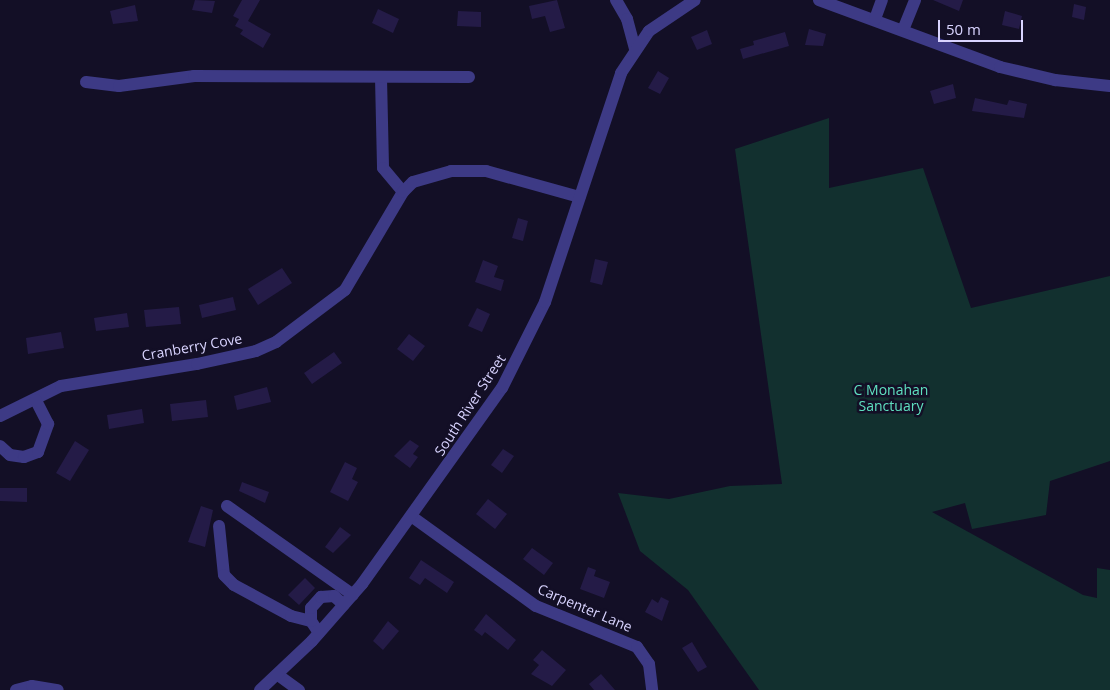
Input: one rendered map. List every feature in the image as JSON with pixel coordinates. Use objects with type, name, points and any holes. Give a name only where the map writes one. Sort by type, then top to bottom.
[{"type":"street","points":[[616,0],[627,19],[635,48]]},
{"type":"street","name":"South River Street","points":[[260,690],[278,675],[319,634],[344,605],[411,516],[502,388],[520,357],[545,302],[608,106],[635,48],[649,31],[695,0]]},
{"type":"street","points":[[819,0],[876,19],[1023,74],[1110,86]]},
{"type":"street","points":[[876,19],[882,0]]},
{"type":"street","points":[[903,30],[914,0]]},
{"type":"street","points":[[86,82],[119,86],[194,76],[469,78]]},
{"type":"street","points":[[381,78],[383,168],[402,192]]},
{"type":"street","name":"Cranberry Cove","points":[[0,416],[11,407],[36,400],[61,386],[197,364],[256,351],[276,342],[345,290],[402,192],[413,182],[436,174],[486,171],[579,197]]},
{"type":"street","points":[[0,446],[10,454],[24,457],[38,452],[48,424],[36,400]]},
{"type":"street","points":[[226,506],[352,595]]},
{"type":"street","name":"Carpenter Lane","points":[[411,516],[536,606],[637,647],[649,664],[652,690]]},
{"type":"street","points":[[219,526],[224,574],[234,585],[291,616],[311,621]]},
{"type":"street","points":[[319,634],[311,621],[311,608],[321,597],[334,596],[344,605]]},
{"type":"street","points":[[278,675],[299,690]]},
{"type":"street","points":[[16,690],[32,686],[58,690]]},
{"type":"green space","name":"C Monahan Sanctuary","points":[[829,118],[829,188],[923,168],[971,308],[1110,276],[1110,461],[1050,481],[1046,515],[972,529],[965,503],[932,512],[1083,595],[1097,598],[1097,568],[1110,570],[1110,690],[759,690],[688,590],[640,551],[618,493],[669,499],[730,486],[782,484],[735,149]]},
{"type":"building","points":[[195,0],[215,1],[212,13],[192,10]]},
{"type":"building","points":[[242,0],[260,0],[248,21],[271,34],[263,48],[240,34],[243,30],[235,26],[239,19],[233,16]]},
{"type":"building","points":[[557,0],[565,28],[550,32],[545,16],[532,19],[529,6]]},
{"type":"building","points":[[933,0],[963,0],[959,11]]},
{"type":"building","points":[[1074,4],[1086,7],[1084,20],[1072,17]]},
{"type":"building","points":[[135,5],[138,21],[113,24],[110,11]]},
{"type":"building","points":[[378,9],[399,19],[393,33],[372,23]]},
{"type":"building","points":[[458,11],[481,12],[481,27],[457,26]]},
{"type":"building","points":[[1005,11],[1022,16],[1019,29],[1002,25]]},
{"type":"building","points":[[809,29],[826,34],[823,46],[805,45]]},
{"type":"building","points":[[707,30],[712,44],[697,50],[691,37]]},
{"type":"building","points":[[785,32],[789,46],[743,59],[740,49],[754,45],[753,41]]},
{"type":"building","points":[[658,71],[669,78],[660,94],[648,88]]},
{"type":"building","points":[[953,84],[956,98],[934,104],[930,91]]},
{"type":"building","points":[[975,98],[1007,105],[1009,100],[1027,104],[1024,118],[972,111]]},
{"type":"building","points":[[518,218],[528,221],[523,241],[512,238]]},
{"type":"building","points":[[595,259],[608,262],[602,285],[590,282]]},
{"type":"building","points":[[483,260],[498,266],[494,277],[504,280],[501,291],[475,282]]},
{"type":"building","points":[[282,268],[292,283],[258,305],[248,289]]},
{"type":"building","points":[[233,297],[236,310],[202,318],[199,305]]},
{"type":"building","points":[[179,307],[181,324],[146,327],[144,310]]},
{"type":"building","points":[[477,308],[490,314],[482,332],[468,326]]},
{"type":"building","points":[[127,313],[129,327],[96,331],[94,318]]},
{"type":"building","points":[[61,332],[64,348],[28,354],[26,338]]},
{"type":"building","points":[[409,334],[425,346],[413,361],[397,349]]},
{"type":"building","points":[[334,352],[342,363],[312,384],[304,373]]},
{"type":"building","points":[[267,387],[271,402],[237,410],[234,396]]},
{"type":"building","points":[[206,400],[208,417],[172,421],[170,404]]},
{"type":"building","points":[[142,409],[144,423],[109,429],[107,415]]},
{"type":"building","points":[[410,440],[419,446],[413,454],[418,457],[410,468],[394,456]]},
{"type":"building","points":[[75,441],[89,450],[70,481],[56,473]]},
{"type":"building","points":[[503,449],[514,456],[502,473],[491,465]]},
{"type":"building","points":[[345,462],[357,468],[352,479],[358,482],[348,501],[330,492]]},
{"type":"building","points":[[242,482],[269,492],[265,503],[239,491]]},
{"type":"building","points":[[0,488],[27,488],[27,502],[0,501]]},
{"type":"building","points":[[488,499],[507,514],[495,529],[476,514]]},
{"type":"building","points":[[201,506],[213,510],[205,547],[188,542]]},
{"type":"building","points":[[340,527],[351,535],[333,553],[325,547]]},
{"type":"building","points":[[532,548],[553,563],[544,575],[523,559]]},
{"type":"building","points":[[421,560],[454,582],[447,593],[425,578],[420,585],[409,578]]},
{"type":"building","points":[[588,567],[596,570],[594,576],[610,582],[604,598],[580,589]]},
{"type":"building","points":[[305,578],[315,588],[299,605],[288,595]]},
{"type":"building","points":[[661,597],[669,601],[662,621],[645,612],[652,599],[658,603]]},
{"type":"building","points":[[486,614],[516,640],[508,650],[485,632],[482,636],[474,630]]},
{"type":"building","points":[[388,621],[399,631],[383,650],[373,641]]},
{"type":"building","points":[[692,642],[707,667],[698,672],[682,648]]},
{"type":"building","points":[[542,650],[566,670],[552,686],[531,674],[539,665],[533,660]]},
{"type":"building","points":[[601,674],[615,690],[594,690],[589,684]]}]
